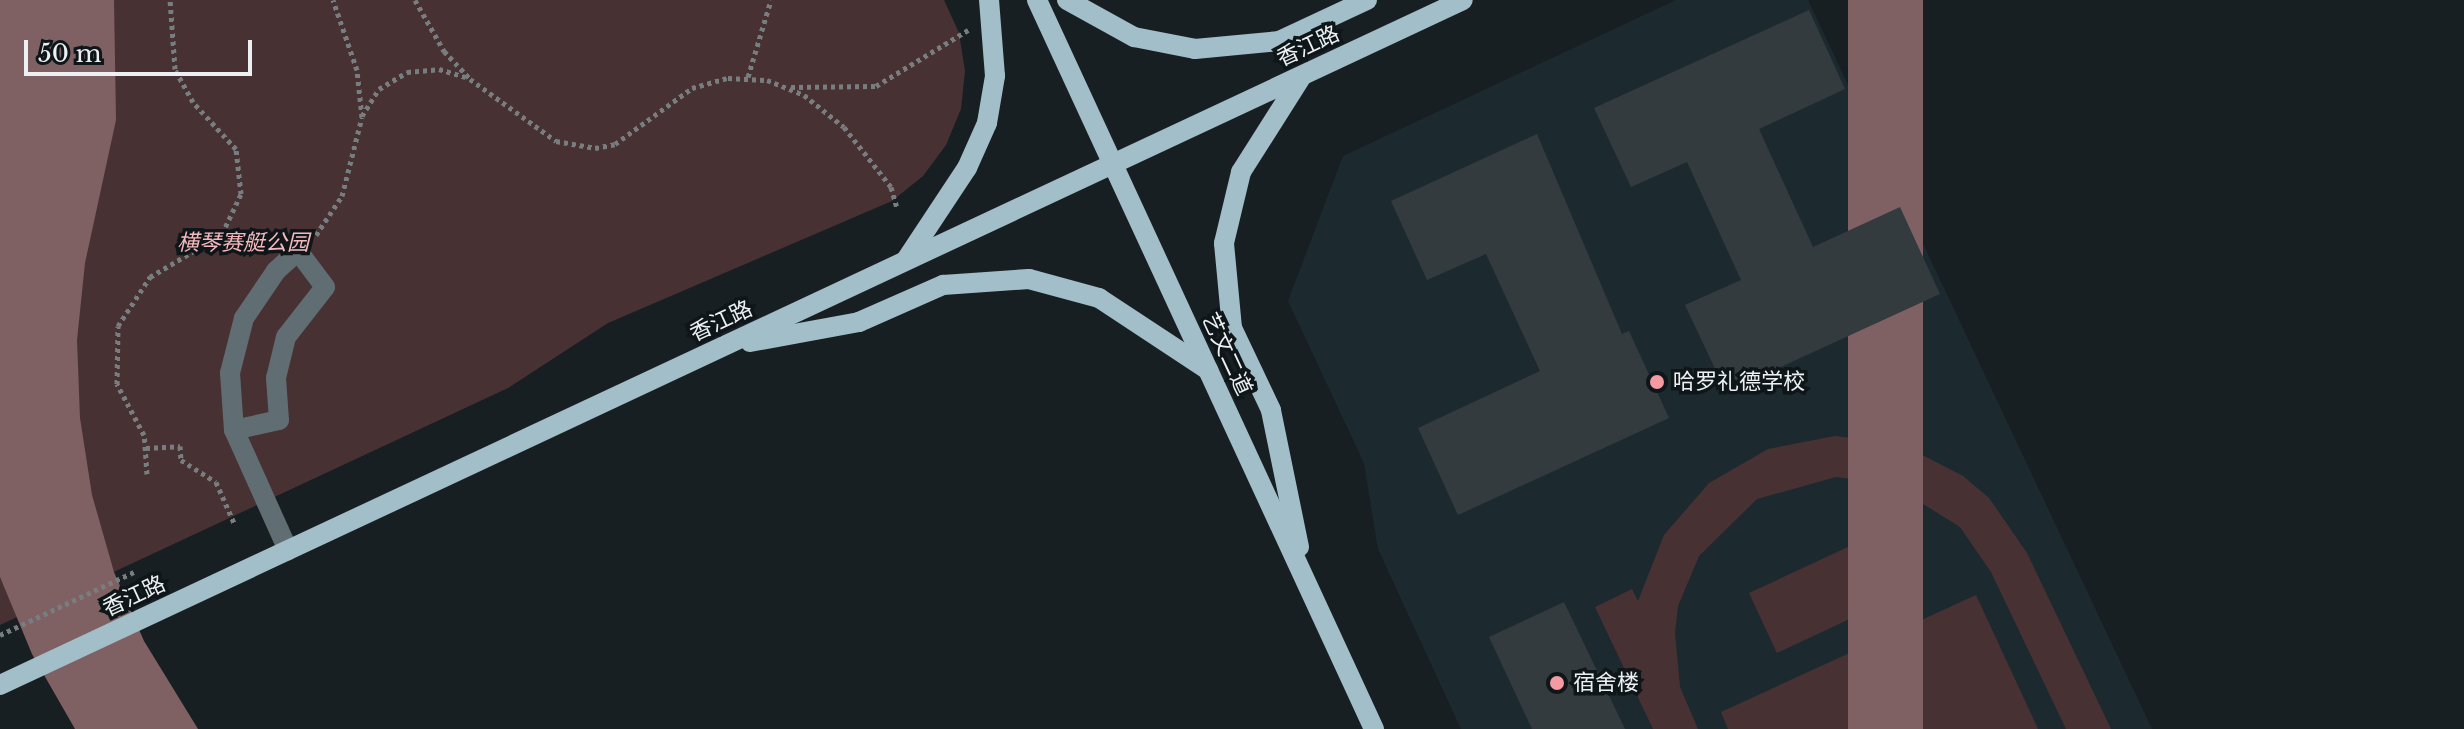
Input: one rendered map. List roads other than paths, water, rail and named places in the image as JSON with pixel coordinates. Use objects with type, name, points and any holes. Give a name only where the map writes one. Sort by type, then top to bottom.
[{"type":"main road","points":[[905,261],[967,168],[987,123],[996,64],[989,0]]},
{"type":"main road","name":"艺文二道","points":[[1037,0],[1374,729]]},
{"type":"main road","points":[[1067,0],[1134,37],[1217,49],[1279,41],[1367,0]]},
{"type":"main road","name":"香江路","points":[[0,685],[1463,0]]},
{"type":"main road","points":[[1303,75],[1241,172],[1227,219],[1224,266],[1232,328],[1271,410],[1306,583]]},
{"type":"main road","points":[[723,347],[859,322],[943,285],[1029,279],[1099,298],[1208,370]]},
{"type":"lane","points":[[234,430],[279,420],[276,378],[286,337],[325,287],[298,251],[244,318],[230,373],[234,430],[288,550]]},
{"type":"place","name":"哈罗礼德学校","points":[[1657,382]]},
{"type":"place","name":"宿舍楼","points":[[1557,683]]},
{"type":"park label","name":"横琴赛艇公园","points":[[243,243]]}]
